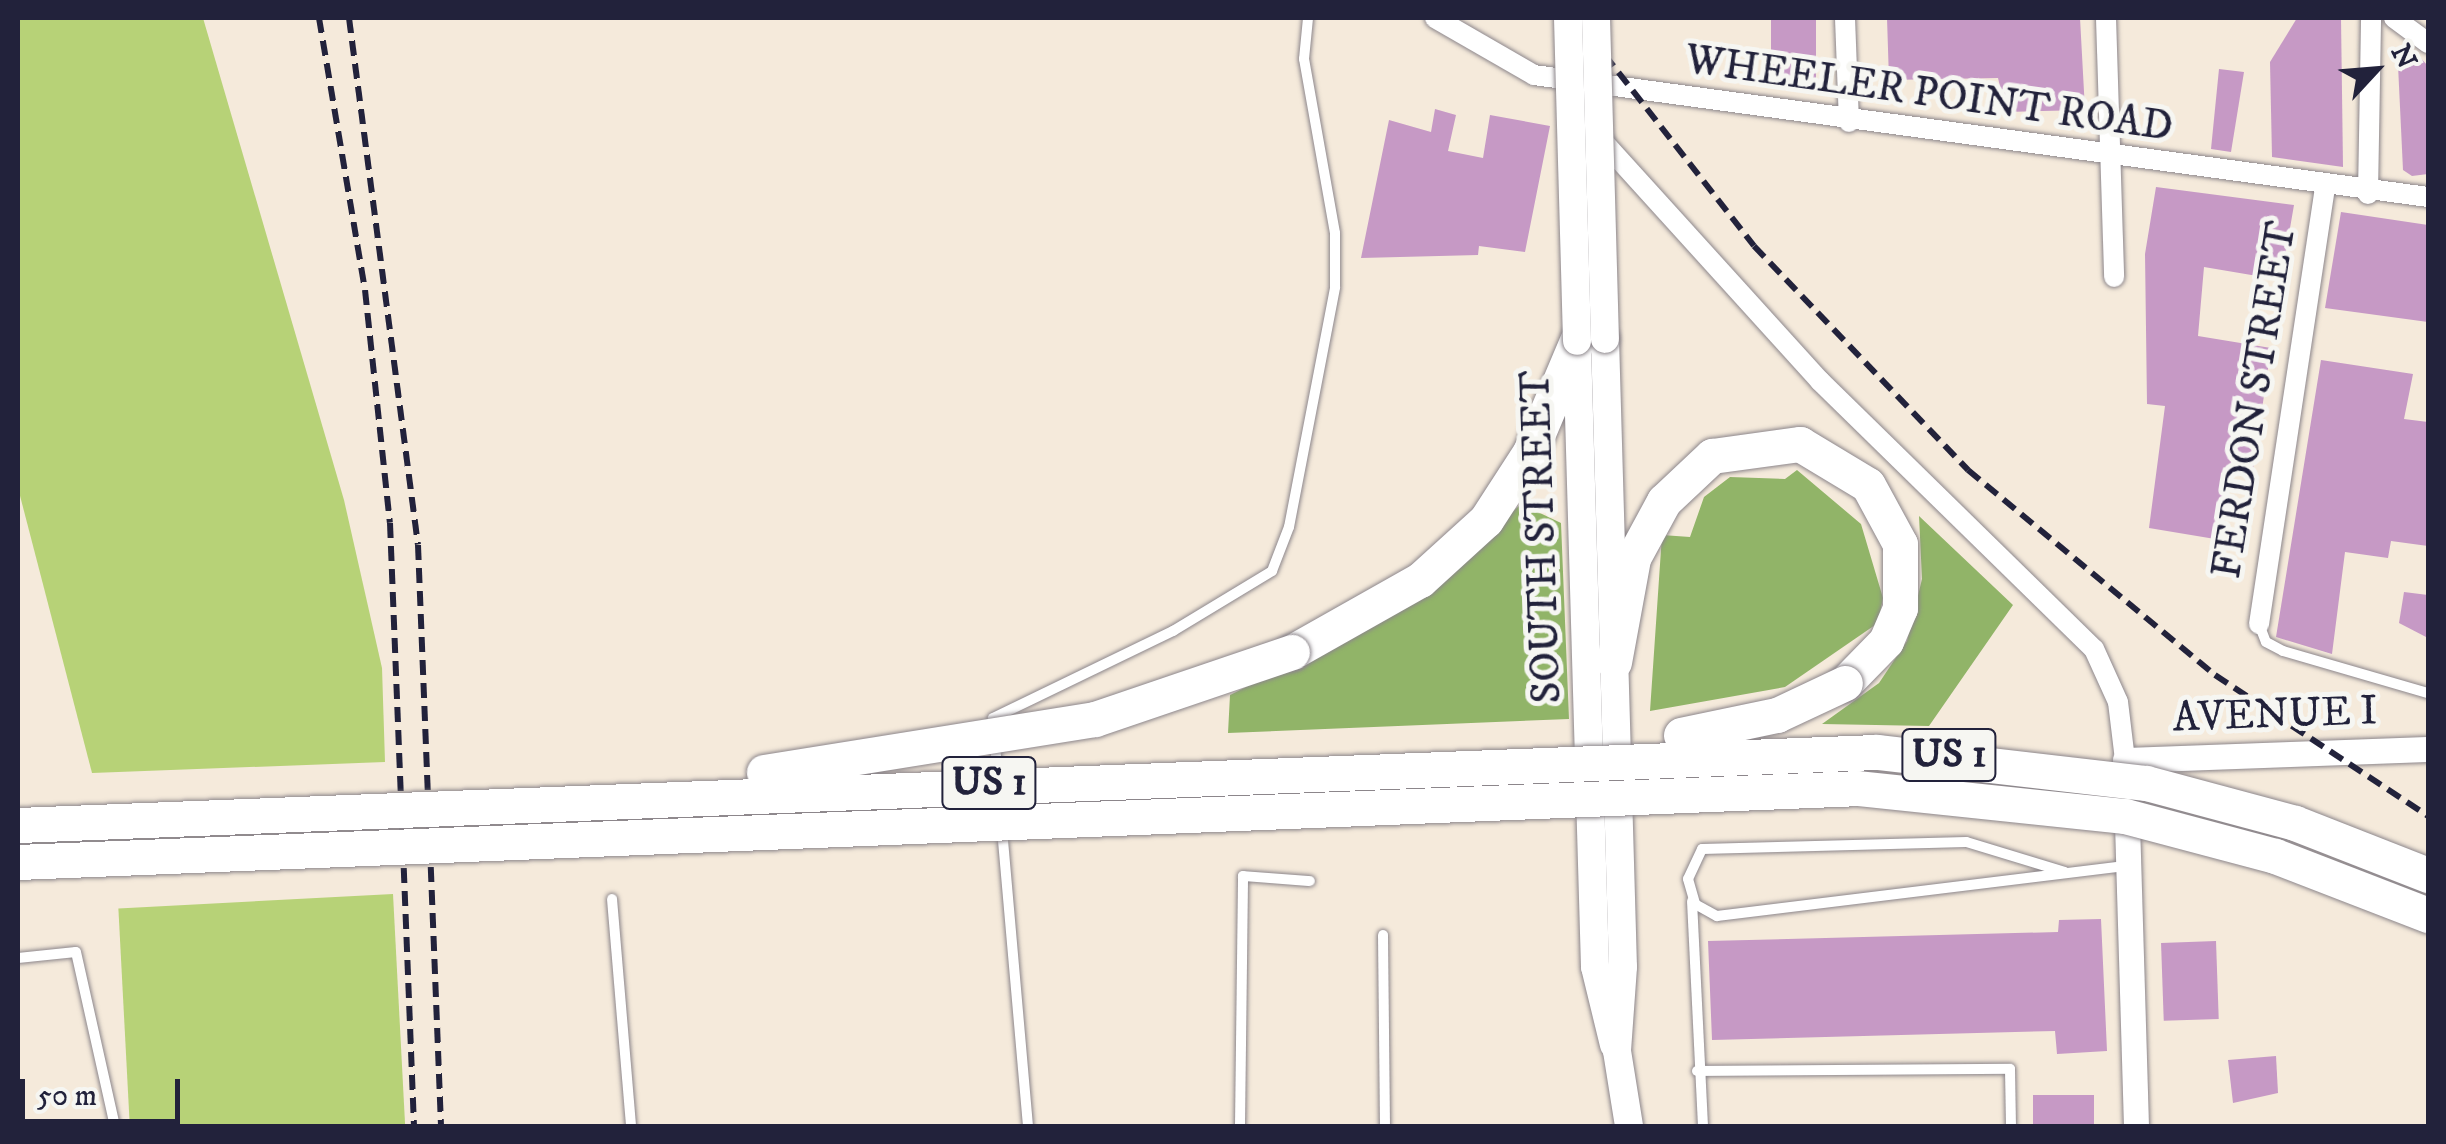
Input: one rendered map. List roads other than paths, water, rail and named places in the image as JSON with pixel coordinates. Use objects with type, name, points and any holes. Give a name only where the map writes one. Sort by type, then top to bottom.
[{"type":"highway","points":[[525,803],[1030,734],[1161,701],[1292,652],[1420,580],[1486,520],[1530,452],[1591,340]]},
{"type":"highway","points":[[1452,763],[1724,728],[1845,683],[1886,642],[1900,608],[1900,544],[1868,484],[1800,444],[1712,456],[1664,501],[1633,558],[1614,662]]},
{"type":"highway","name":"US 1","points":[[18,825],[1452,763],[1838,751],[2032,764],[2221,801],[2428,875]]},
{"type":"highway","points":[[18,862],[1856,788],[2125,816],[2276,856],[2428,915]]},
{"type":"main road","name":"SOUTH STREET","points":[[1568,18],[1614,662],[1616,1052]]},
{"type":"main road","name":"SOUTH STREET","points":[[1596,18],[1591,340],[1596,967],[1629,1126]]},
{"type":"street","name":"WHEELER POINT ROAD","points":[[1434,18],[1534,75],[2324,188],[2428,197]]},
{"type":"street","points":[[1845,18],[1848,122]]},
{"type":"street","points":[[2106,18],[2114,276]]},
{"type":"street","points":[[2368,194],[2371,18]]},
{"type":"street","points":[[2394,18],[2428,43]]},
{"type":"street","points":[[1534,75],[1820,381],[2094,649],[2118,702],[2125,760],[2136,1126]]},
{"type":"street","name":"FERDON STREET","points":[[2259,624],[2324,188]]},
{"type":"street","name":"AVENUE I","points":[[2125,760],[2428,749]]},
{"type":"lane","points":[[1028,1126],[992,718],[1173,631],[1272,571],[1289,527],[1335,287],[1325,173],[1304,58],[1308,18]]},
{"type":"lane","points":[[2259,624],[2266,642],[2284,651],[2428,694]]},
{"type":"lane","points":[[1703,1126],[1688,878],[1702,849],[1966,842],[2064,872]]},
{"type":"lane","points":[[1692,895],[1703,914],[1717,916],[2128,866]]},
{"type":"lane","points":[[1240,1126],[1243,876],[1310,881]]},
{"type":"lane","points":[[612,899],[631,1126]]},
{"type":"lane","points":[[1382,935],[1384,1126]]},
{"type":"lane","points":[[18,958],[76,952],[115,1126]]},
{"type":"lane","points":[[1697,1072],[2010,1069],[2011,1126]]},
{"type":"railway","points":[[319,18],[365,290],[390,523],[414,1126]]},
{"type":"railway","points":[[349,18],[418,545],[441,1126]]},
{"type":"railway","points":[[1576,18],[1754,246],[1968,470],[2215,675],[2428,816]]}]
